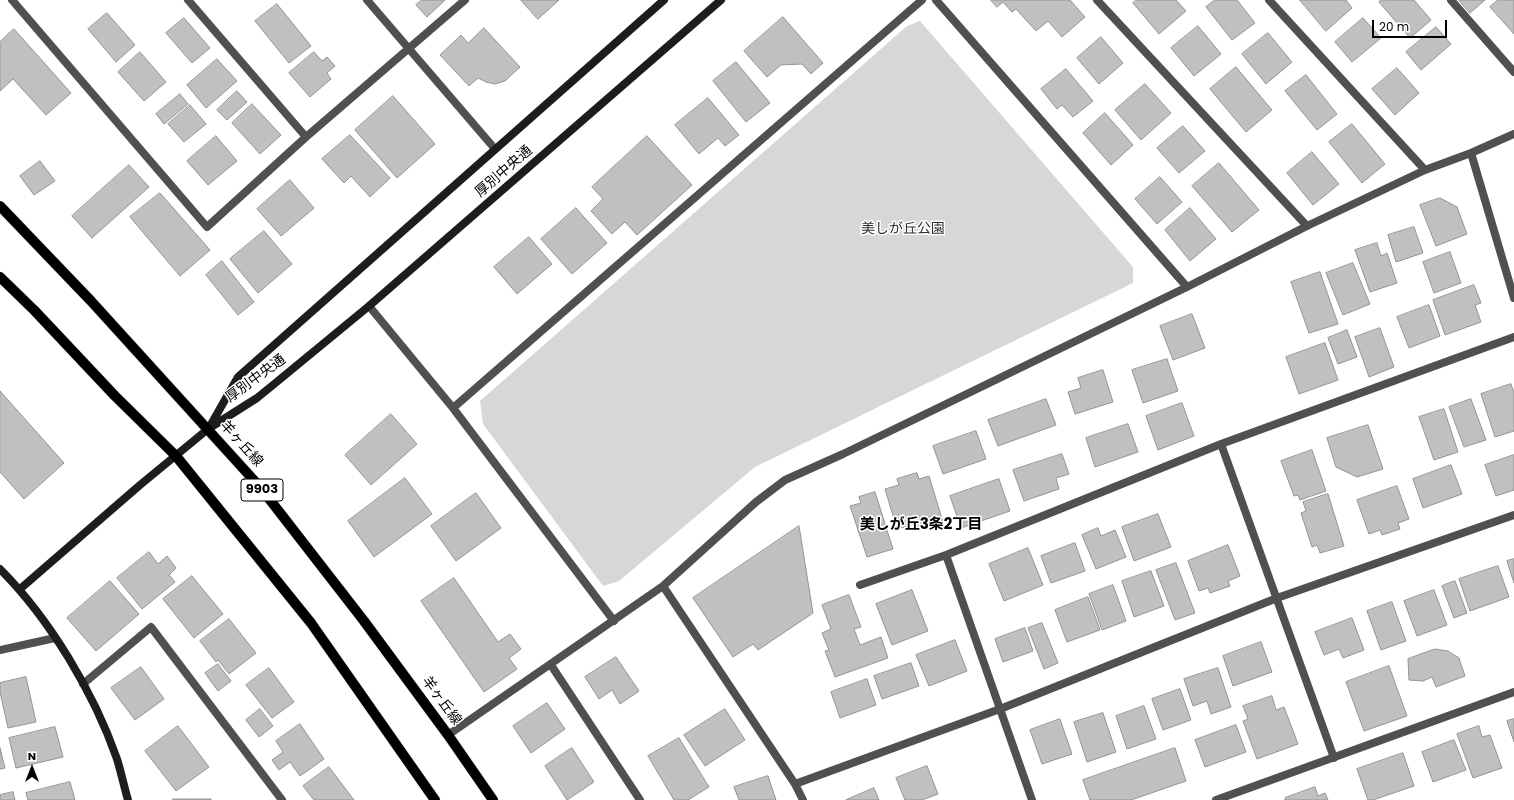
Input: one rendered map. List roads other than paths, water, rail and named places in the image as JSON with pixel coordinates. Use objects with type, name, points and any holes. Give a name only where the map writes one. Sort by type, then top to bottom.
[{"type":"main road","name":"羊ヶ丘線","points":[[0,206],[91,301],[260,487],[364,621],[448,735],[493,800]]},
{"type":"main road","points":[[0,277],[34,310],[115,396],[176,456],[311,623],[434,800]]},
{"type":"street","points":[[12,0],[207,227],[306,137],[465,0]]},
{"type":"street","points":[[188,0],[306,137]]},
{"type":"street","points":[[367,0],[495,149]]},
{"type":"street","name":"厚別中央通","points":[[208,429],[238,377],[664,0]]},
{"type":"street","name":"厚別中央通","points":[[208,429],[257,398],[369,306],[721,0]]},
{"type":"street","points":[[453,408],[922,0]]},
{"type":"street","points":[[936,0],[1187,287]]},
{"type":"street","points":[[1097,0],[1307,226]]},
{"type":"street","points":[[1269,0],[1425,170]]},
{"type":"street","points":[[1451,0],[1514,72]]},
{"type":"street","points":[[448,735],[663,586],[756,502],[785,480],[843,454],[1187,287],[1307,226],[1425,170],[1471,153],[1514,134]]},
{"type":"street","points":[[1471,153],[1514,298]]},
{"type":"street","points":[[369,306],[453,408],[614,621]]},
{"type":"street","points":[[860,585],[946,555],[1220,444],[1514,337]]},
{"type":"street","points":[[20,589],[135,489],[208,429]]},
{"type":"street","points":[[1220,444],[1334,758]]},
{"type":"street","points":[[795,784],[1000,709],[1277,598],[1514,515]]},
{"type":"street","points":[[946,555],[1032,800]]},
{"type":"street","points":[[0,569],[20,589],[55,638],[83,684],[117,759],[128,800]]},
{"type":"street","points":[[663,586],[795,784],[802,800]]},
{"type":"street","points":[[83,684],[151,627],[282,800]]},
{"type":"street","points":[[0,650],[55,638]]},
{"type":"street","points":[[551,665],[640,800]]},
{"type":"street","points":[[1216,800],[1514,692]]},
{"type":"district","name":"美しが丘3条2丁目","points":[[921,525]]},
{"type":"park label","name":"美しが丘公園","points":[[903,229]]}]
